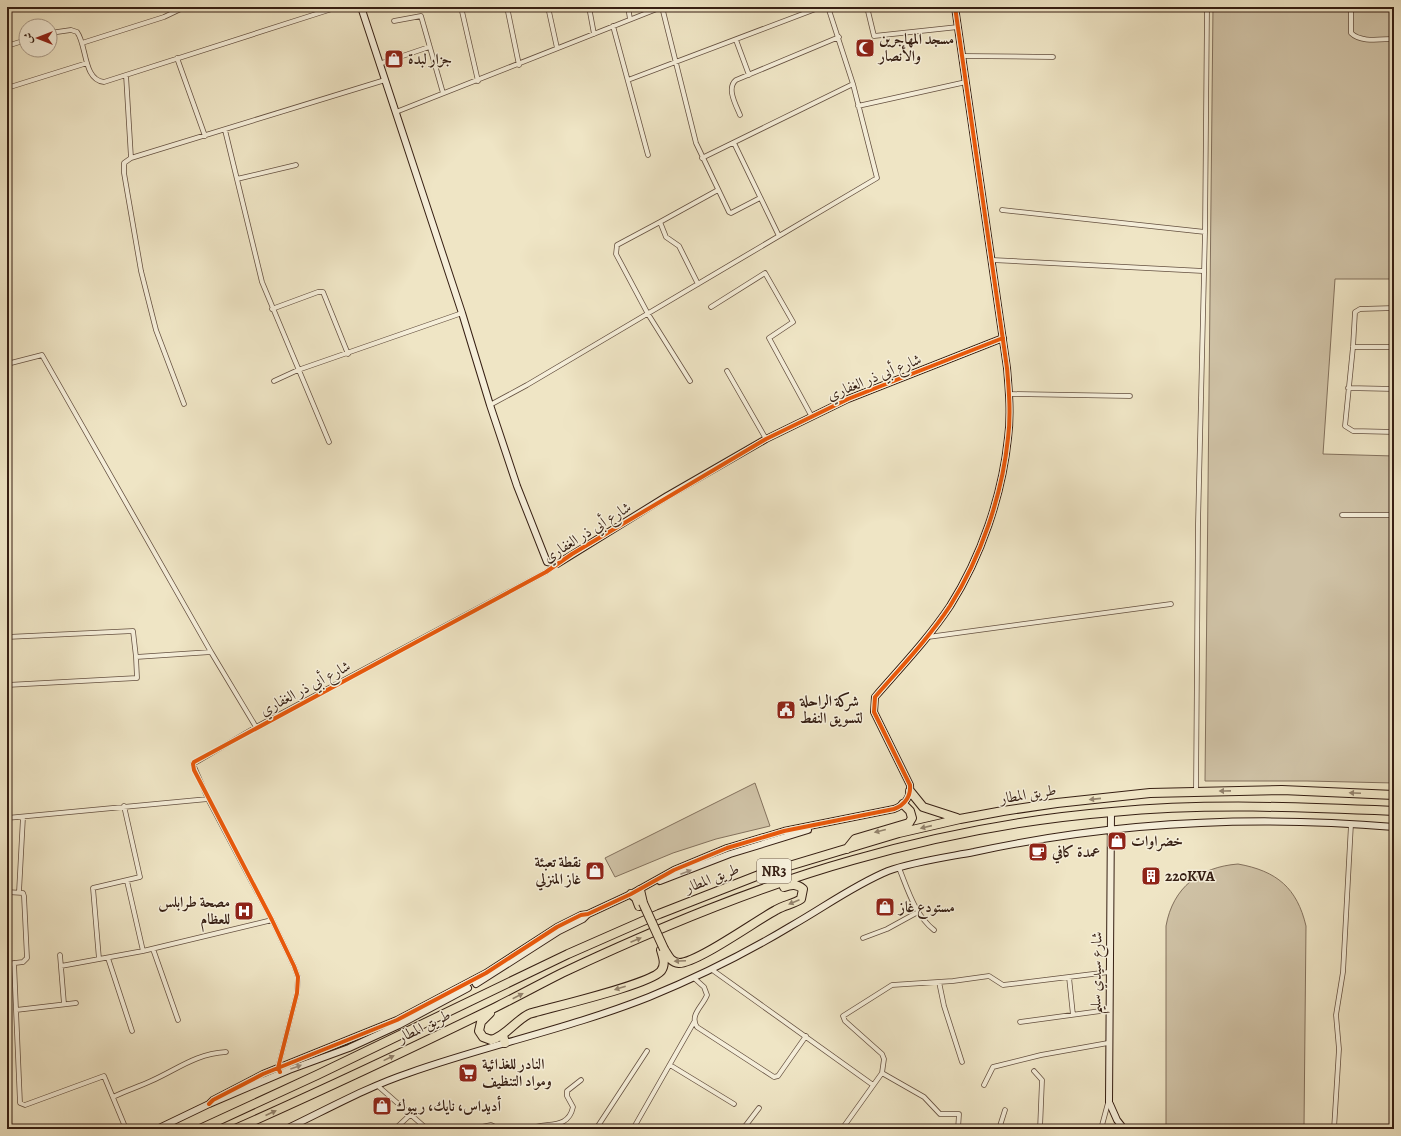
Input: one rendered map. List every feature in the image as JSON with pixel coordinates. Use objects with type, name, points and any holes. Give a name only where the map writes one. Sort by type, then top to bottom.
[{"type":"highway","name":"طريق المطار","points":[[200,1129],[568,954],[659,914],[760,875],[899,833],[960,819],[1078,800],[1150,794],[1282,790],[1394,795]]},
{"type":"highway","points":[[910,791],[923,807],[942,815],[960,819]]},
{"type":"highway","points":[[847,849],[855,839],[908,823],[912,818],[912,814],[903,804]]},
{"type":"highway","name":"طريق المطار","points":[[235,1129],[341,1081],[560,974],[703,912],[754,892],[852,860],[918,843],[1009,826],[1111,812],[1275,806],[1394,811]]},
{"type":"highway","points":[[631,894],[641,905],[662,949],[672,961],[681,963],[688,961],[776,910],[801,899],[803,889],[795,884],[790,885],[703,912]]},
{"type":"highway","points":[[640,890],[641,905]]},
{"type":"highway","points":[[499,1005],[481,1022],[479,1031],[487,1040],[503,1035],[519,1019],[529,1014],[619,989],[657,974],[662,969],[664,964],[662,949]]},
{"type":"highway","points":[[503,1035],[505,1043]]},
{"type":"street","points":[[82,43],[164,17],[185,7]]},
{"type":"street","points":[[58,32],[74,31],[79,34],[87,63],[97,80],[104,82],[338,7]]},
{"type":"street","points":[[361,7],[462,313],[517,486],[545,559],[548,563],[557,564]]},
{"type":"street","points":[[461,7],[478,81]]},
{"type":"street","points":[[507,7],[519,65]]},
{"type":"street","points":[[548,7],[557,48]]},
{"type":"street","points":[[589,7],[594,34]]},
{"type":"street","points":[[628,7],[630,19]]},
{"type":"street","points":[[396,112],[519,65],[557,48],[662,7],[674,63],[696,143],[729,212],[760,198]]},
{"type":"street","points":[[628,80],[820,7]]},
{"type":"street","points":[[490,405],[528,385],[877,178],[839,37],[828,7]]},
{"type":"street","points":[[867,7],[874,36],[958,27]]},
{"type":"street","points":[[157,1129],[209,1104],[213,1100],[397,1020],[487,975],[557,927],[640,890],[649,884],[676,876],[730,854],[840,821],[894,809],[903,804],[910,791],[906,776],[874,712],[873,702],[875,697],[928,637],[960,588],[984,537],[997,493],[1008,438],[1009,394],[1003,338],[956,7]]},
{"type":"street","points":[[1196,792],[1198,516],[1207,7]]},
{"type":"street","points":[[1351,7],[1351,33],[1355,36],[1367,39],[1394,39]]},
{"type":"street","points":[[394,21],[422,16],[443,93]]},
{"type":"street","points":[[613,26],[648,155]]},
{"type":"street","points":[[740,115],[732,90],[732,85],[736,80],[839,37]]},
{"type":"street","points":[[736,40],[749,75]]},
{"type":"street","points":[[7,46],[18,43]]},
{"type":"street","points":[[379,64],[430,47]]},
{"type":"street","points":[[962,56],[1053,57]]},
{"type":"street","points":[[177,58],[205,136]]},
{"type":"street","points":[[7,88],[87,63]]},
{"type":"street","points":[[126,75],[132,158]]},
{"type":"street","points":[[184,404],[156,330],[141,271],[123,166],[124,163],[132,158],[385,80]]},
{"type":"street","points":[[858,106],[966,82]]},
{"type":"street","points":[[702,158],[852,84]]},
{"type":"street","points":[[225,130],[262,282],[272,309],[329,442]]},
{"type":"street","points":[[734,143],[779,236]]},
{"type":"street","points":[[237,180],[296,165]]},
{"type":"street","points":[[690,381],[648,314],[616,254],[615,249],[617,245],[718,190]]},
{"type":"street","points":[[1002,210],[1204,232]]},
{"type":"street","points":[[660,222],[666,237],[679,246],[698,284]]},
{"type":"street","points":[[992,260],[1203,271]]},
{"type":"street","points":[[711,307],[765,274],[793,322],[769,338],[812,416]]},
{"type":"street","points":[[272,309],[318,292],[323,292],[348,354]]},
{"type":"street","points":[[1394,308],[1356,310],[1355,312],[1345,426],[1349,430],[1394,432]]},
{"type":"street","points":[[274,381],[298,370],[348,354],[462,313]]},
{"type":"street","name":"شارع أبي ذر الغفاري","points":[[208,798],[193,764],[256,727],[539,576],[667,496],[766,439],[848,399],[1003,338]]},
{"type":"street","points":[[1353,347],[1394,347]]},
{"type":"street","points":[[7,364],[42,356],[211,652],[256,727]]},
{"type":"street","points":[[727,371],[766,439]]},
{"type":"street","points":[[1348,388],[1394,389]]},
{"type":"street","points":[[1009,394],[1130,396]]},
{"type":"street","points":[[1342,515],[1394,516]]},
{"type":"street","points":[[928,637],[1171,604]]},
{"type":"street","points":[[7,637],[133,631],[138,678],[7,685]]},
{"type":"street","points":[[136,657],[211,652]]},
{"type":"street","points":[[7,818],[208,798],[272,920],[294,966],[298,978],[297,993],[279,1071]]},
{"type":"street","points":[[99,959],[93,888],[140,878],[124,806]]},
{"type":"street","name":"شارع سيدي سليم","points":[[1111,812],[1108,1010],[1109,1102],[1117,1120],[1124,1129]]},
{"type":"street","points":[[19,892],[23,817]]},
{"type":"street","points":[[286,1129],[406,1074],[612,1012],[694,978],[763,943],[864,883],[890,870],[1020,842],[1111,830],[1177,824],[1243,822],[1351,824],[1394,827]]},
{"type":"street","points":[[1334,1129],[1339,1049],[1336,1015],[1343,972],[1351,824]]},
{"type":"street","points":[[899,868],[918,912],[934,930]]},
{"type":"street","points":[[127,881],[144,951]]},
{"type":"street","points":[[7,892],[23,893],[27,958],[23,962],[7,964]]},
{"type":"street","points":[[862,938],[880,932],[918,912]]},
{"type":"street","points":[[61,966],[144,951],[272,920]]},
{"type":"street","points":[[153,949],[178,1020]]},
{"type":"street","points":[[60,955],[64,1004]]},
{"type":"street","points":[[108,958],[132,1031]]},
{"type":"street","points":[[14,963],[20,1102],[22,1105],[101,1076],[106,1077],[126,1129]]},
{"type":"street","points":[[712,969],[874,1085]]},
{"type":"street","points":[[842,1129],[882,1073],[884,1059],[882,1054],[845,1021],[843,1016],[892,985],[940,982],[989,976],[1003,985],[1109,972]]},
{"type":"street","points":[[1069,977],[1073,1015]]},
{"type":"street","points":[[633,1129],[694,1022],[697,1012],[707,995],[704,987],[694,978]]},
{"type":"street","points":[[940,982],[944,1006],[962,1062]]},
{"type":"street","points":[[16,1010],[76,1003]]},
{"type":"street","points":[[1020,1022],[1108,1010]]},
{"type":"street","points":[[694,1022],[697,1027],[774,1077],[778,1076],[806,1036]]},
{"type":"street","points":[[984,1085],[993,1066],[1041,1055],[1108,1043]]},
{"type":"street","points":[[596,1129],[647,1051]]},
{"type":"street","points":[[113,1097],[151,1081],[193,1059],[209,1053],[226,1052]]},
{"type":"street","points":[[670,1065],[734,1104]]},
{"type":"street","points":[[1034,1071],[1042,1080],[1040,1129]]},
{"type":"street","points":[[882,1073],[924,1097],[940,1114],[959,1114],[958,1129]]},
{"type":"street","points":[[530,1129],[536,1126],[559,1125],[564,1122],[569,1116],[573,1107],[567,1096],[567,1091],[581,1080]]},
{"type":"street","points":[[378,1086],[427,1129]]},
{"type":"street","points":[[1101,1129],[1109,1102]]},
{"type":"street","points":[[743,1129],[759,1108]]},
{"type":"street","points":[[999,1129],[1005,1110]]},
{"type":"street","points":[[395,1129],[410,1114]]},
{"type":"street","points":[[473,1129],[491,1125],[499,1129]]},
{"type":"shaded area","points":[[1213,7],[1394,7],[1394,279],[1335,279],[1323,454],[1394,456],[1394,783],[1205,781]]},
{"type":"shaded area","points":[[755,783],[770,826],[716,839],[673,853],[615,877],[605,858]]},
{"type":"shaded area","points":[[1238,864],[1264,871],[1283,883],[1297,901],[1306,926],[1304,1127],[1303,1129],[1166,1129],[1166,926],[1175,900],[1190,882],[1212,869]]},
{"type":"cycle path","points":[[209,1104],[213,1100],[263,1074],[397,1020],[486,973],[557,927],[631,894],[674,870],[727,848],[784,831],[894,809],[904,803],[908,796],[910,785],[874,712],[875,697],[933,630],[961,587],[980,547],[995,504],[1001,482],[1009,429],[1007,368],[955,7]]},
{"type":"cycle path","points":[[280,1072],[278,1068],[297,993],[298,977],[272,920],[194,770],[194,762],[546,572],[572,554],[766,439],[848,399],[1003,338]]},
{"type":"place","name":"مسجد المهاجرين والأنصار","points":[[865,48]]},
{"type":"place","name":"جزار لبدة","points":[[394,59]]},
{"type":"place","name":"شركة الراحلة لتسويق النفط","points":[[786,710]]},
{"type":"place","name":"خضراوات","points":[[1117,841]]},
{"type":"place","name":"عمدة كافي","points":[[1038,852]]},
{"type":"place","name":"نقطة تعبئة غاز المنزلي","points":[[595,871]]},
{"type":"place","name":"220KVA","points":[[1151,876]]},
{"type":"place","name":"مستودع غاز","points":[[885,907]]},
{"type":"place","name":"مصحة طرابلس للعظام","points":[[244,911]]},
{"type":"place","name":"النادر للغذائية ومواد التنظيف","points":[[468,1073]]},
{"type":"place","name":"أديداس، نايك، ريبوك","points":[[382,1106]]}]
